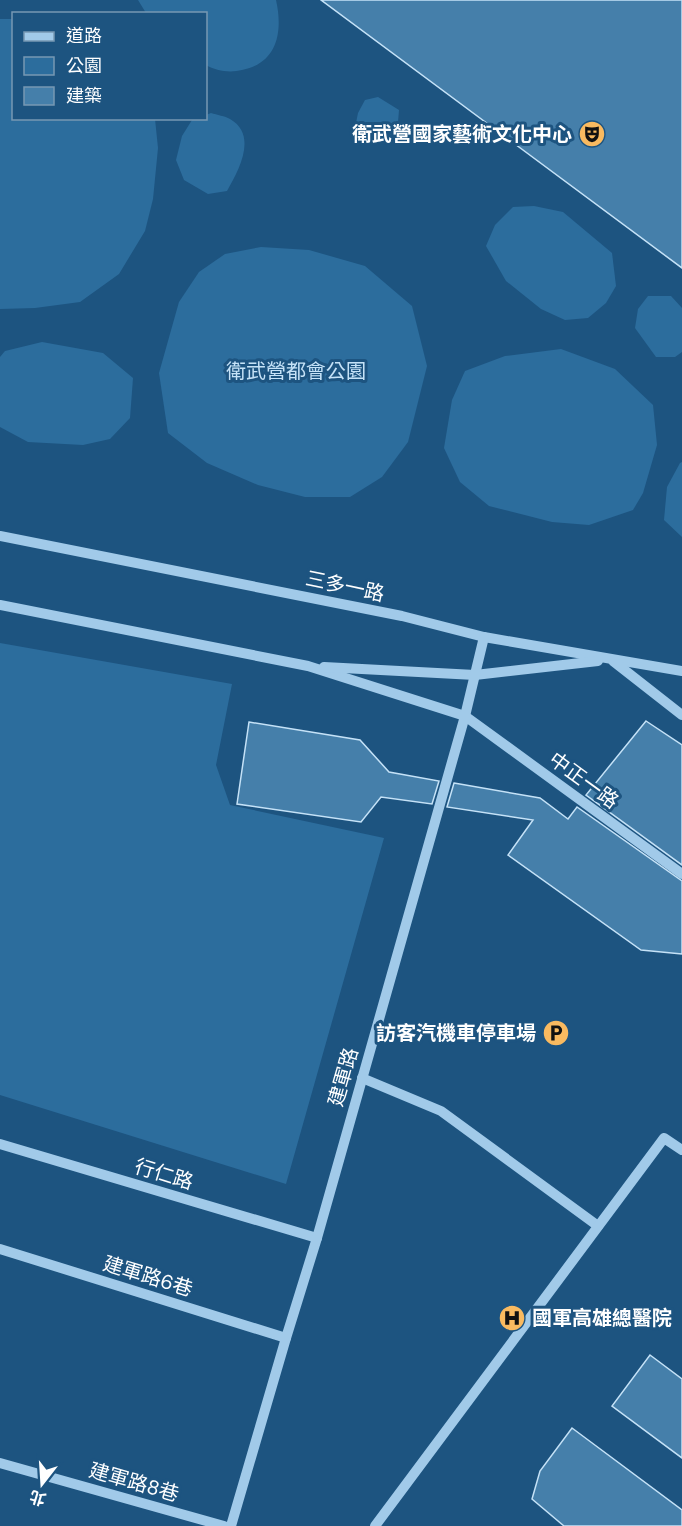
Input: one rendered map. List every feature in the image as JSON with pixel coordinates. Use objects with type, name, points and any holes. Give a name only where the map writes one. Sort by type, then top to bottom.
[{"type":"street","name":"三多一路","points":[[0,536],[402,616],[484,637],[682,672]]},
{"type":"street","points":[[0,605],[308,666],[465,716]]},
{"type":"street","name":"建軍路","points":[[231,1526],[285,1338],[317,1238],[465,716],[484,637]]},
{"type":"street","points":[[308,666],[475,675],[610,659],[682,715]]},
{"type":"street","name":"中正一路","points":[[465,716],[682,874]]},
{"type":"street","points":[[362,1078],[441,1111],[598,1226]]},
{"type":"street","points":[[375,1526],[664,1138],[682,1150]]},
{"type":"street","name":"行仁路","points":[[0,1144],[317,1238]]},
{"type":"street","name":"建軍路6巷","points":[[0,1249],[285,1338]]},
{"type":"street","name":"建軍路8巷","points":[[0,1463],[224,1526]]},
{"type":"green space","points":[[138,0],[276,0],[278,34],[270,53],[263,60],[242,70],[223,71],[207,66],[207,12],[145,12]]},
{"type":"green space","points":[[0,19],[12,19],[12,120],[155,120],[158,148],[153,199],[145,231],[119,274],[80,302],[35,308],[0,309]]},
{"type":"green space","points":[[378,97],[399,110],[397,135],[384,141],[367,140],[355,128],[358,113],[365,100]]},
{"type":"green space","points":[[211,113],[228,118],[238,126],[245,143],[241,163],[227,191],[208,194],[184,180],[176,160],[182,136],[192,120],[207,120],[207,115]]},
{"type":"green space","points":[[534,206],[563,212],[612,253],[616,286],[606,303],[588,318],[565,320],[541,309],[506,281],[486,246],[495,225],[513,207]]},
{"type":"green space","name":"衛武營都會公園","points":[[261,247],[309,250],[365,266],[412,306],[427,366],[408,442],[382,477],[350,497],[305,497],[258,485],[207,463],[168,433],[159,373],[179,302],[199,272],[225,254]]},
{"type":"green space","points":[[648,296],[671,296],[682,308],[682,352],[675,357],[656,357],[635,328],[638,309]]},
{"type":"green space","points":[[42,342],[103,353],[133,378],[130,418],[110,439],[83,445],[28,442],[0,427],[0,357],[5,351]]},
{"type":"green space","points":[[561,349],[615,369],[653,405],[657,445],[643,493],[633,510],[589,525],[552,522],[489,506],[460,482],[444,448],[452,400],[465,371],[505,356]]},
{"type":"green space","points":[[682,462],[682,537],[664,520],[667,487]]},
{"type":"green space","points":[[0,643],[232,684],[216,765],[230,805],[384,838],[286,1184],[0,1095]]},
{"type":"building","name":"衛武營國家藝術文化中心","points":[[321,0],[682,0],[682,268]]},
{"type":"building","points":[[646,721],[682,745],[682,865],[586,795]]},
{"type":"building","points":[[249,722],[360,740],[389,772],[439,781],[432,804],[381,797],[361,822],[237,804]]},
{"type":"building","points":[[454,783],[540,798],[568,819],[577,807],[682,881],[682,954],[641,950],[508,855],[533,820],[447,807]]},
{"type":"building","name":"國軍高雄總醫院","points":[[650,1355],[682,1379],[682,1458],[612,1406]]},
{"type":"building","points":[[572,1428],[682,1510],[682,1526],[564,1526],[532,1499],[540,1471]]},
{"type":"place","name":"衛武營國家藝術文化中心","points":[[592,134]]},
{"type":"place","name":"訪客汽機車停車場","points":[[556,1033]]},
{"type":"place","name":"國軍高雄總醫院","points":[[512,1318]]}]
